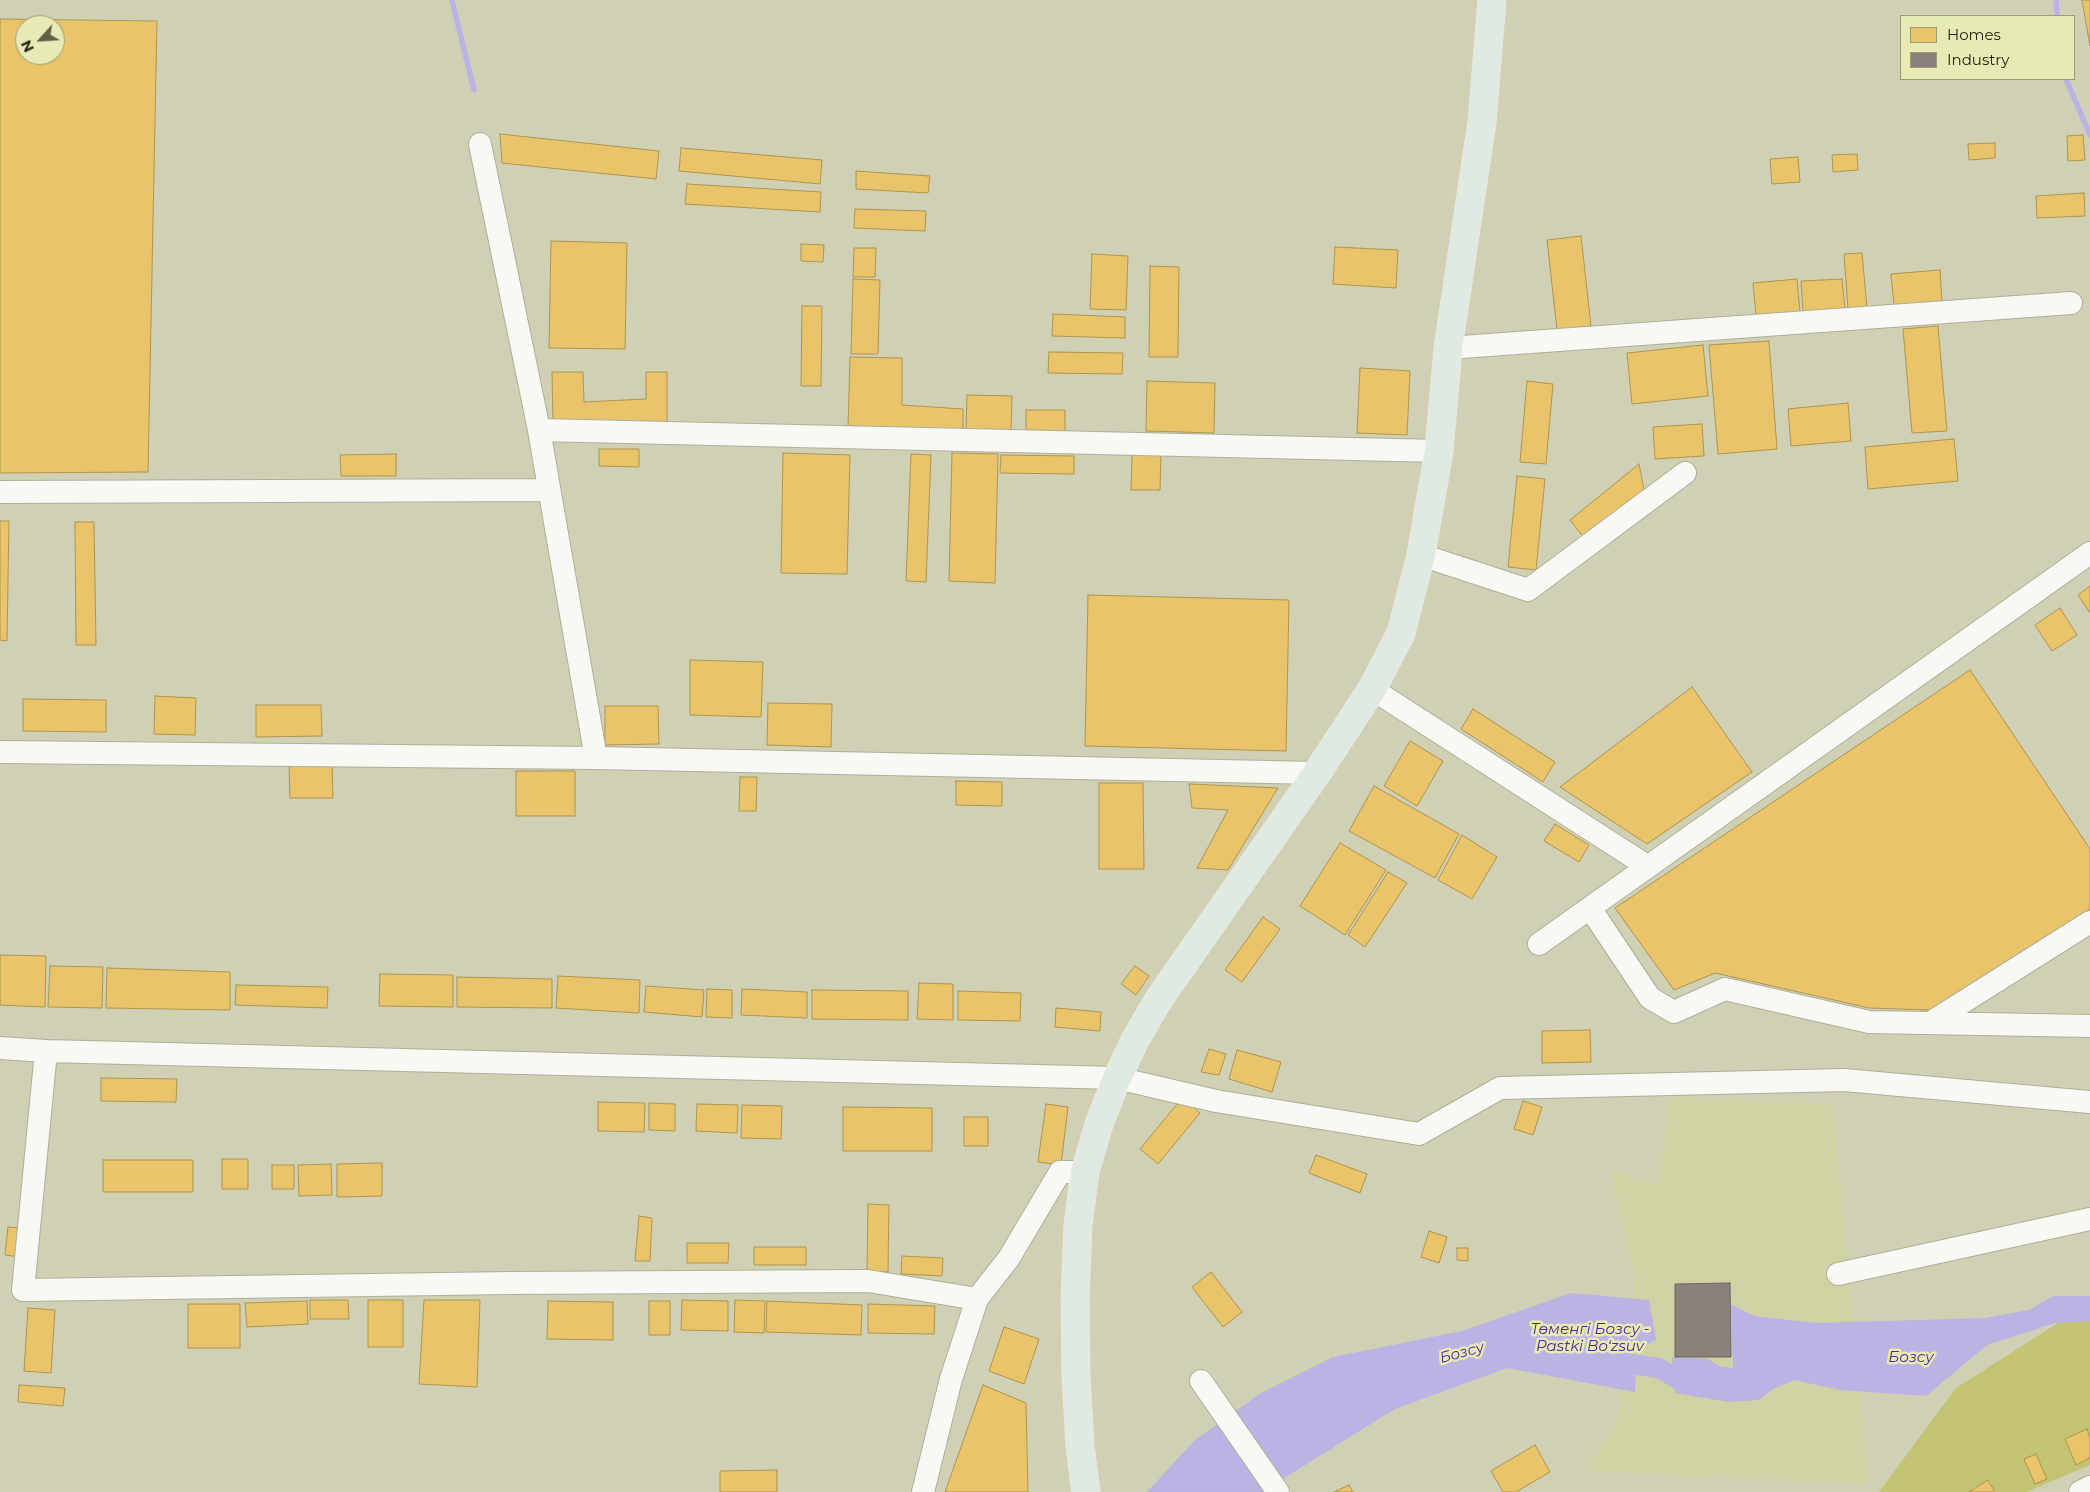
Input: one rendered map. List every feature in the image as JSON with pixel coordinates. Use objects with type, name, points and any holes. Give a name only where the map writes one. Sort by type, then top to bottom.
[{"type":"main road","points":[[1086,1492],[1080,1446],[1076,1376],[1075,1300],[1078,1225],[1085,1172],[1098,1124],[1135,1040],[1159,999],[1372,690],[1401,633],[1421,555],[1439,451],[1448,348],[1482,122],[1492,0]]},
{"type":"street","points":[[480,144],[539,430],[596,758]]},
{"type":"street","points":[[1448,348],[2071,303]]},
{"type":"street","points":[[539,430],[1439,451]]},
{"type":"street","points":[[1421,555],[1528,590],[1685,473]]},
{"type":"street","points":[[0,492],[549,490]]},
{"type":"street","points":[[1539,944],[2090,553]]},
{"type":"street","points":[[1372,690],[1647,866]]},
{"type":"street","points":[[0,752],[596,758],[1316,773]]},
{"type":"street","points":[[1590,908],[1650,998],[1674,1012],[1725,989],[1870,1022],[2090,1026]]},
{"type":"street","points":[[1930,1023],[2090,922]]},
{"type":"street","points":[[0,1048],[46,1051],[1117,1078],[1216,1101],[1419,1134],[1500,1088],[1844,1080],[2090,1102]]},
{"type":"street","points":[[46,1051],[23,1290],[511,1283],[868,1281],[977,1299]]},
{"type":"street","points":[[922,1492],[951,1379],[977,1299],[1009,1258],[1060,1172],[1085,1172]]},
{"type":"street","points":[[1838,1274],[2090,1219]]},
{"type":"street","points":[[1201,1381],[1278,1492]]},
{"type":"street","points":[[2080,1492],[2090,1487]]},
{"type":"shaded area","points":[[1668,1098],[1833,1104],[1869,1484],[1584,1471],[1616,1423],[1635,1279],[1610,1170],[1659,1184]]},
{"type":"shaded area","points":[[2077,1311],[2090,1313],[2090,1465],[2026,1492],[1879,1492],[1956,1388]]},
{"type":"water","name":"Төменгі Бозсу - Pastki Boʻzsuv","points":[[1571,1293],[1649,1300],[1656,1340],[1636,1350],[1635,1392],[1507,1368],[1395,1409],[1262,1492],[1147,1492],[1194,1441],[1261,1393],[1333,1357],[1462,1331]]},
{"type":"water","name":"Төменгі Бозсу - Pastki Boʻzsuv","points":[[2053,1296],[2090,1296],[2090,1321],[2055,1323],[1987,1345],[1926,1396],[1841,1390],[1794,1380],[1773,1389],[1759,1400],[1729,1402],[1675,1393],[1672,1357],[1708,1359],[1719,1366],[1733,1368],[1731,1304],[1754,1316],[1817,1323],[1984,1318],[2029,1310]]},
{"type":"building: Homes","points":[[2082,0],[2090,0],[2090,46]]},
{"type":"building: Homes","points":[[0,19],[15,19],[15,65],[65,65],[65,20],[157,21],[148,472],[0,473]]},
{"type":"building: Homes","points":[[500,134],[659,151],[656,179],[502,163]]},
{"type":"building: Homes","points":[[2083,135],[2085,160],[2068,161],[2067,136]]},
{"type":"building: Homes","points":[[1995,143],[1995,158],[1969,160],[1968,144]]},
{"type":"building: Homes","points":[[681,148],[822,160],[820,184],[679,171]]},
{"type":"building: Homes","points":[[1857,154],[1858,170],[1833,172],[1832,155]]},
{"type":"building: Homes","points":[[1798,157],[1800,182],[1772,184],[1770,159]]},
{"type":"building: Homes","points":[[856,171],[930,176],[928,193],[856,189]]},
{"type":"building: Homes","points":[[687,184],[821,192],[820,212],[685,204]]},
{"type":"building: Homes","points":[[2084,193],[2085,216],[2037,218],[2036,196]]},
{"type":"building: Homes","points":[[855,209],[926,211],[925,231],[854,228]]},
{"type":"building: Homes","points":[[1581,236],[1591,326],[1557,330],[1547,240]]},
{"type":"building: Homes","points":[[551,241],[627,243],[625,349],[549,348]]},
{"type":"building: Homes","points":[[801,244],[824,245],[823,262],[801,261]]},
{"type":"building: Homes","points":[[1335,247],[1398,250],[1396,288],[1333,284]]},
{"type":"building: Homes","points":[[854,248],[876,248],[875,277],[853,277]]},
{"type":"building: Homes","points":[[1862,253],[1867,308],[1848,309],[1844,254]]},
{"type":"building: Homes","points":[[1092,254],[1128,256],[1126,310],[1090,309]]},
{"type":"building: Homes","points":[[1150,266],[1179,267],[1178,357],[1149,357]]},
{"type":"building: Homes","points":[[1940,270],[1942,303],[1894,306],[1891,274]]},
{"type":"building: Homes","points":[[853,279],[880,280],[878,354],[851,354]]},
{"type":"building: Homes","points":[[1797,279],[1800,312],[1756,315],[1753,283]]},
{"type":"building: Homes","points":[[1842,279],[1845,310],[1803,312],[1801,281]]},
{"type":"building: Homes","points":[[802,306],[822,306],[821,386],[801,386]]},
{"type":"building: Homes","points":[[1053,314],[1125,317],[1125,338],[1052,336]]},
{"type":"building: Homes","points":[[1938,326],[1947,431],[1912,433],[1903,329]]},
{"type":"building: Homes","points":[[1769,341],[1777,449],[1718,454],[1709,345]]},
{"type":"building: Homes","points":[[1703,345],[1708,396],[1632,404],[1627,353]]},
{"type":"building: Homes","points":[[1049,352],[1123,353],[1122,374],[1048,373]]},
{"type":"building: Homes","points":[[850,357],[902,358],[902,405],[963,409],[963,430],[848,427]]},
{"type":"building: Homes","points":[[1360,368],[1410,371],[1407,435],[1357,433]]},
{"type":"building: Homes","points":[[552,372],[583,372],[584,402],[646,399],[646,372],[667,372],[667,424],[553,424]]},
{"type":"building: Homes","points":[[1147,381],[1215,383],[1214,433],[1146,431]]},
{"type":"building: Homes","points":[[1527,381],[1553,384],[1546,464],[1520,462]]},
{"type":"building: Homes","points":[[967,395],[1012,396],[1011,431],[966,430]]},
{"type":"building: Homes","points":[[1848,403],[1851,441],[1791,446],[1788,409]]},
{"type":"building: Homes","points":[[1026,410],[1065,410],[1065,431],[1026,430]]},
{"type":"building: Homes","points":[[1702,424],[1704,456],[1655,459],[1653,427]]},
{"type":"building: Homes","points":[[1954,439],[1958,481],[1868,489],[1865,447]]},
{"type":"building: Homes","points":[[599,449],[639,449],[639,467],[599,466]]},
{"type":"building: Homes","points":[[783,453],[850,455],[847,574],[781,573]]},
{"type":"building: Homes","points":[[952,453],[998,454],[995,583],[949,581]]},
{"type":"building: Homes","points":[[396,454],[396,476],[341,476],[340,455]]},
{"type":"building: Homes","points":[[911,454],[931,455],[926,582],[906,581]]},
{"type":"building: Homes","points":[[1001,455],[1074,456],[1074,474],[1000,473]]},
{"type":"building: Homes","points":[[1132,455],[1161,455],[1160,490],[1131,490]]},
{"type":"building: Homes","points":[[1639,464],[1644,490],[1585,539],[1570,520]]},
{"type":"building: Homes","points":[[1517,476],[1545,479],[1536,570],[1508,567]]},
{"type":"building: Homes","points":[[0,521],[9,521],[7,641],[0,640]]},
{"type":"building: Homes","points":[[75,522],[94,522],[96,645],[76,645]]},
{"type":"building: Homes","points":[[2090,586],[2090,613],[2078,595]]},
{"type":"building: Homes","points":[[1088,595],[1289,600],[1286,751],[1085,746]]},
{"type":"building: Homes","points":[[2060,608],[2077,635],[2052,651],[2035,625]]},
{"type":"building: Homes","points":[[690,660],[763,662],[761,717],[690,715]]},
{"type":"building: Homes","points":[[1970,670],[2090,849],[2090,909],[1930,1010],[1869,1008],[1715,973],[1674,990],[1615,908]]},
{"type":"building: Homes","points":[[1692,687],[1752,772],[1647,844],[1560,787]]},
{"type":"building: Homes","points":[[155,696],[196,698],[195,735],[154,734]]},
{"type":"building: Homes","points":[[23,699],[106,700],[106,732],[23,731]]},
{"type":"building: Homes","points":[[768,703],[832,704],[831,747],[767,745]]},
{"type":"building: Homes","points":[[256,705],[321,705],[322,736],[256,737]]},
{"type":"building: Homes","points":[[605,706],[658,706],[659,744],[605,745]]},
{"type":"building: Homes","points":[[1473,709],[1555,762],[1543,782],[1461,729]]},
{"type":"building: Homes","points":[[1410,741],[1443,761],[1417,806],[1384,786]]},
{"type":"building: Homes","points":[[332,765],[333,798],[290,798],[289,766]]},
{"type":"building: Homes","points":[[516,771],[575,771],[575,816],[516,816]]},
{"type":"building: Homes","points":[[740,777],[757,777],[756,811],[739,811]]},
{"type":"building: Homes","points":[[956,781],[1002,782],[1002,806],[956,805]]},
{"type":"building: Homes","points":[[1099,783],[1143,783],[1144,869],[1099,869]]},
{"type":"building: Homes","points":[[1189,784],[1278,788],[1228,870],[1197,868],[1228,810],[1192,808]]},
{"type":"building: Homes","points":[[1374,786],[1459,834],[1435,878],[1349,831]]},
{"type":"building: Homes","points":[[1555,824],[1589,845],[1579,862],[1544,841]]},
{"type":"building: Homes","points":[[1462,835],[1497,857],[1472,899],[1438,880]]},
{"type":"building: Homes","points":[[1340,843],[1386,870],[1345,935],[1300,906]]},
{"type":"building: Homes","points":[[1388,872],[1407,883],[1365,947],[1348,935]]},
{"type":"building: Homes","points":[[1263,917],[1280,929],[1242,982],[1225,970]]},
{"type":"building: Homes","points":[[0,955],[46,956],[45,1007],[0,1005]]},
{"type":"building: Homes","points":[[50,966],[103,967],[102,1008],[48,1007]]},
{"type":"building: Homes","points":[[1135,966],[1149,976],[1136,995],[1121,984]]},
{"type":"building: Homes","points":[[107,968],[230,972],[230,1010],[106,1008]]},
{"type":"building: Homes","points":[[380,974],[453,975],[453,1007],[379,1006]]},
{"type":"building: Homes","points":[[558,976],[640,980],[639,1013],[556,1008]]},
{"type":"building: Homes","points":[[457,977],[552,979],[552,1008],[457,1007]]},
{"type":"building: Homes","points":[[919,983],[953,984],[953,1020],[917,1019]]},
{"type":"building: Homes","points":[[236,985],[328,987],[327,1008],[235,1005]]},
{"type":"building: Homes","points":[[646,986],[704,990],[702,1017],[644,1012]]},
{"type":"building: Homes","points":[[707,989],[732,990],[732,1018],[706,1017]]},
{"type":"building: Homes","points":[[742,989],[807,992],[807,1018],[741,1015]]},
{"type":"building: Homes","points":[[812,990],[908,991],[908,1020],[812,1019]]},
{"type":"building: Homes","points":[[958,991],[1021,993],[1020,1021],[958,1020]]},
{"type":"building: Homes","points":[[1056,1008],[1101,1012],[1100,1031],[1055,1027]]},
{"type":"building: Homes","points":[[1590,1030],[1591,1062],[1542,1063],[1542,1031]]},
{"type":"building: Homes","points":[[1209,1049],[1226,1054],[1219,1075],[1201,1072]]},
{"type":"building: Homes","points":[[1237,1050],[1281,1062],[1272,1092],[1229,1079]]},
{"type":"building: Homes","points":[[101,1078],[177,1079],[176,1102],[101,1101]]},
{"type":"building: Homes","points":[[1182,1098],[1200,1113],[1158,1164],[1140,1149]]},
{"type":"building: Homes","points":[[1523,1101],[1542,1107],[1533,1135],[1514,1129]]},
{"type":"building: Homes","points":[[598,1102],[645,1103],[644,1132],[598,1131]]},
{"type":"building: Homes","points":[[649,1103],[675,1104],[675,1131],[649,1130]]},
{"type":"building: Homes","points":[[697,1104],[738,1105],[737,1133],[696,1131]]},
{"type":"building: Homes","points":[[1046,1104],[1068,1107],[1061,1165],[1038,1162]]},
{"type":"building: Homes","points":[[742,1105],[782,1106],[781,1139],[741,1138]]},
{"type":"building: Homes","points":[[843,1107],[932,1108],[932,1151],[843,1151]]},
{"type":"building: Homes","points":[[964,1117],[988,1117],[988,1146],[964,1146]]},
{"type":"building: Homes","points":[[1316,1155],[1367,1174],[1360,1193],[1309,1173]]},
{"type":"building: Homes","points":[[222,1159],[248,1159],[248,1189],[222,1189]]},
{"type":"building: Homes","points":[[103,1160],[193,1160],[193,1192],[103,1192]]},
{"type":"building: Homes","points":[[382,1163],[382,1196],[337,1197],[337,1164]]},
{"type":"building: Homes","points":[[331,1164],[332,1195],[299,1196],[298,1165]]},
{"type":"building: Homes","points":[[272,1165],[294,1165],[294,1189],[272,1189]]},
{"type":"building: Homes","points":[[868,1204],[889,1205],[888,1272],[867,1272]]},
{"type":"building: Homes","points":[[639,1216],[652,1218],[650,1261],[635,1261]]},
{"type":"building: Homes","points":[[8,1227],[22,1228],[19,1257],[5,1255]]},
{"type":"building: Homes","points":[[1429,1231],[1447,1237],[1439,1263],[1421,1257]]},
{"type":"building: Homes","points":[[687,1243],[729,1243],[728,1263],[687,1263]]},
{"type":"building: Homes","points":[[754,1247],[806,1247],[806,1265],[754,1265]]},
{"type":"building: Homes","points":[[1457,1248],[1468,1248],[1468,1261],[1457,1260]]},
{"type":"building: Homes","points":[[902,1256],[943,1258],[942,1276],[901,1274]]},
{"type":"building: Homes","points":[[1211,1272],[1242,1312],[1223,1327],[1192,1287]]},
{"type":"building: Homes","points":[[310,1300],[348,1300],[349,1319],[310,1319]]},
{"type":"building: Homes","points":[[368,1300],[403,1300],[403,1347],[368,1347]]},
{"type":"building: Homes","points":[[424,1300],[480,1300],[477,1387],[419,1384]]},
{"type":"building: Homes","points":[[682,1300],[728,1301],[728,1331],[681,1330]]},
{"type":"building: Homes","points":[[735,1300],[765,1301],[764,1333],[734,1332]]},
{"type":"building: Homes","points":[[307,1301],[308,1324],[247,1327],[245,1303]]},
{"type":"building: Homes","points":[[548,1301],[613,1302],[613,1340],[547,1339]]},
{"type":"building: Homes","points":[[649,1301],[670,1301],[670,1335],[649,1335]]},
{"type":"building: Homes","points":[[767,1301],[862,1305],[861,1335],[766,1332]]},
{"type":"building: Homes","points":[[188,1304],[240,1304],[240,1348],[188,1348]]},
{"type":"building: Homes","points":[[868,1304],[935,1306],[934,1334],[868,1333]]},
{"type":"building: Homes","points":[[28,1308],[55,1310],[51,1373],[24,1371]]},
{"type":"building: Homes","points":[[1004,1327],[1039,1339],[1024,1384],[989,1371]]},
{"type":"building: Homes","points":[[19,1385],[65,1388],[63,1406],[18,1402]]},
{"type":"building: Homes","points":[[983,1385],[1026,1403],[1028,1492],[945,1492]]},
{"type":"building: Homes","points":[[2087,1429],[2090,1438],[2090,1458],[2076,1465],[2065,1439]]},
{"type":"building: Homes","points":[[1535,1445],[1550,1472],[1516,1492],[1503,1492],[1491,1471]]},
{"type":"building: Homes","points":[[2036,1454],[2047,1479],[2035,1484],[2024,1459]]},
{"type":"building: Homes","points":[[777,1470],[777,1492],[720,1492],[720,1471]]},
{"type":"building: Homes","points":[[1988,1480],[1995,1492],[1969,1492]]},
{"type":"building: Homes","points":[[1349,1485],[1353,1492],[1334,1492]]},
{"type":"building: Industry","points":[[1730,1283],[1731,1357],[1675,1357],[1675,1284]]},
{"type":"waterway","points":[[452,0],[474,90]]},
{"type":"waterway","points":[[2056,0],[2057,15]]},
{"type":"waterway","points":[[2066,80],[2090,135]]},
{"type":"waterway","name":"Бозсу","points":[[1609,1361],[1658,1368],[1687,1384],[1698,1382]]}]
